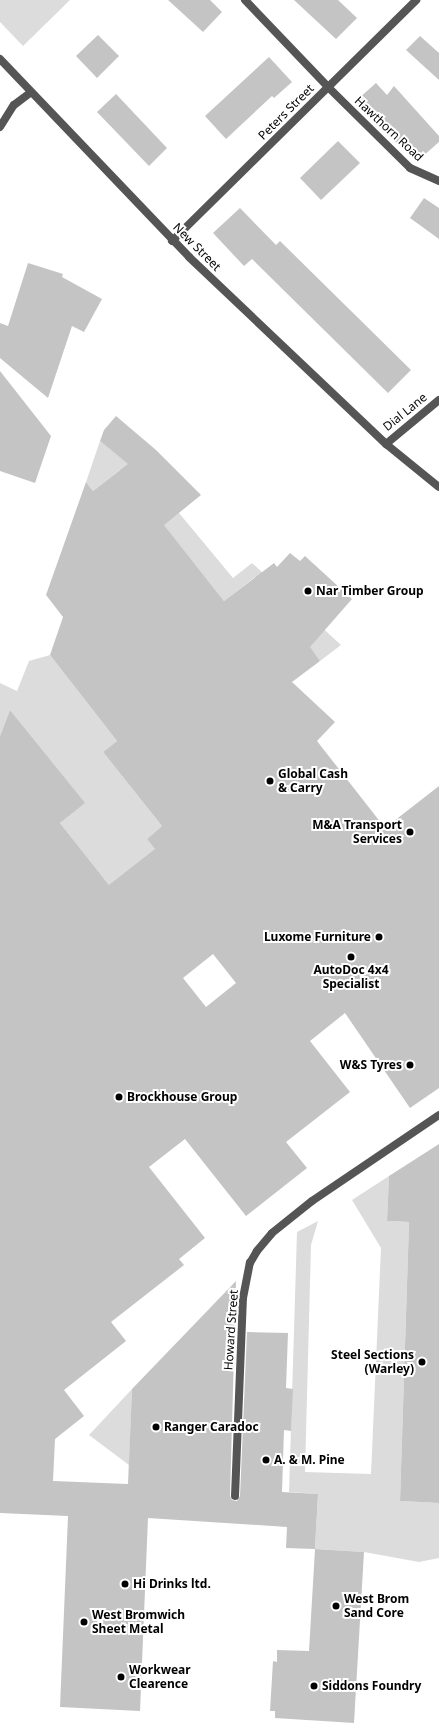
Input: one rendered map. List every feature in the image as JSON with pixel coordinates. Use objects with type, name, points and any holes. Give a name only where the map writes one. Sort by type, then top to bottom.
[{"type":"street","name":"Hawthorn Road","points":[[246,0],[328,87],[410,168],[439,181]]},
{"type":"street","name":"Peters Street","points":[[172,241],[416,0]]},
{"type":"street","name":"New Street","points":[[0,59],[172,241],[386,444],[439,487]]},
{"type":"street","points":[[0,127],[14,105],[31,92]]},
{"type":"street","name":"Dial Lane","points":[[386,444],[439,400]]},
{"type":"street","name":"Howard Street","points":[[234,1496],[244,1298],[250,1263],[257,1250],[272,1233],[312,1201],[439,1115]]},
{"type":"shaded area","points":[[0,0],[70,0],[23,46],[0,22]]},
{"type":"shaded area","points":[[100,441],[136,470],[179,513],[233,578],[252,563],[341,645],[320,661],[255,577],[224,601],[120,470],[93,491],[86,482]]},
{"type":"shaded area","points":[[50,655],[117,741],[103,752],[162,826],[147,839],[167,863],[109,885],[60,823],[84,803],[10,710],[0,736],[0,683],[17,691],[29,661]]},
{"type":"shaded area","points":[[389,1176],[387,1221],[409,1222],[400,1501],[439,1503],[439,1558],[419,1562],[364,1552],[315,1549],[318,1494],[289,1492],[297,1232],[318,1221],[311,1245],[305,1472],[371,1474],[381,1248],[352,1200]]},
{"type":"shaded area","points":[[132,1389],[129,1465],[89,1435]]},
{"type":"building","points":[[168,0],[210,0],[222,12],[203,32]]},
{"type":"building","points":[[294,0],[338,0],[357,18],[336,39]]},
{"type":"building","points":[[98,35],[119,56],[97,78],[76,56]]},
{"type":"building","points":[[420,36],[439,53],[439,80],[406,50]]},
{"type":"building","points":[[269,57],[292,82],[274,98],[272,96],[226,139],[205,116]]},
{"type":"building","points":[[376,83],[387,95],[394,86],[439,136],[439,142],[422,157],[407,141],[400,147],[358,99]]},
{"type":"building","points":[[116,94],[167,148],[149,166],[97,112]]},
{"type":"building","points":[[338,141],[360,163],[321,200],[300,178]]},
{"type":"building","points":[[424,198],[439,208],[439,239],[410,218]]},
{"type":"building","points":[[240,208],[276,245],[280,241],[411,370],[388,393],[252,259],[244,266],[213,233]]},
{"type":"building","points":[[28,263],[63,274],[62,277],[102,299],[84,332],[72,326],[48,398],[0,358],[0,323],[8,326]]},
{"type":"building","points":[[0,371],[51,436],[35,483],[0,471]]},
{"type":"building","points":[[116,416],[156,450],[201,495],[164,525],[224,601],[274,563],[277,567],[290,553],[300,561],[305,556],[352,599],[310,647],[320,661],[292,682],[335,722],[317,741],[385,828],[439,786],[439,1088],[410,1108],[345,1013],[310,1041],[350,1092],[286,1142],[307,1168],[246,1216],[185,1139],[149,1167],[205,1238],[179,1259],[184,1265],[111,1322],[126,1341],[64,1390],[84,1416],[55,1439],[53,1481],[128,1484],[132,1389],[236,1281],[230,1496],[232,1500],[237,1501],[240,1496],[247,1332],[288,1333],[286,1388],[293,1389],[291,1431],[284,1430],[282,1492],[318,1494],[315,1549],[286,1548],[287,1527],[148,1518],[140,1711],[60,1707],[68,1516],[0,1513],[0,736],[10,710],[85,803],[60,823],[109,885],[155,849],[147,839],[162,826],[103,752],[117,741],[50,655],[63,617],[46,595],[86,482],[93,491],[128,464],[100,441],[104,430]],"holes":[[[213,954],[236,983],[206,1007],[183,978]]]},
{"type":"building","name":"Steel Sections (Warley)","points":[[439,1144],[439,1503],[400,1501],[409,1222],[387,1221],[389,1176]]},
{"type":"building","points":[[315,1549],[364,1552],[354,1723],[275,1718],[275,1711],[270,1711],[273,1661],[277,1662],[277,1650],[309,1651]]},
{"type":"place","name":"Nar Timber Group","points":[[308,591]]},
{"type":"place","name":"Global Cash & Carry","points":[[270,781]]},
{"type":"place","name":"M&A Transport Services","points":[[410,832]]},
{"type":"place","name":"Luxome Furniture","points":[[379,937]]},
{"type":"place","name":"AutoDoc 4x4 Specialist","points":[[351,957]]},
{"type":"place","name":"W&S Tyres","points":[[410,1065]]},
{"type":"place","name":"Brockhouse Group","points":[[119,1097]]},
{"type":"place","name":"Steel Sections (Warley)","points":[[422,1362]]},
{"type":"place","name":"Ranger Caradoc","points":[[156,1427]]},
{"type":"place","name":"A. & M. Pine","points":[[266,1460]]},
{"type":"place","name":"Hi Drinks ltd.","points":[[125,1584]]},
{"type":"place","name":"West Brom Sand Core","points":[[336,1606]]},
{"type":"place","name":"West Bromwich Sheet Metal","points":[[84,1622]]},
{"type":"place","name":"Workwear Clearence","points":[[121,1677]]},
{"type":"place","name":"Siddons Foundry","points":[[314,1686]]}]
